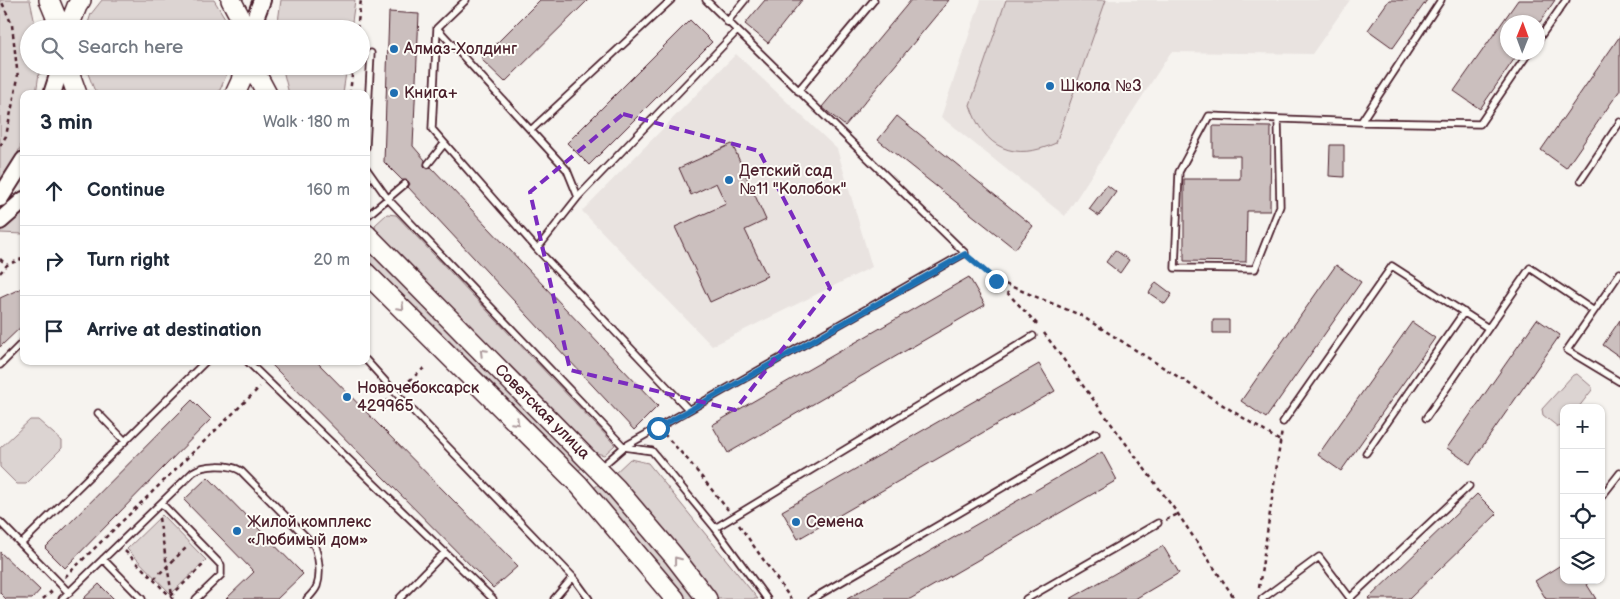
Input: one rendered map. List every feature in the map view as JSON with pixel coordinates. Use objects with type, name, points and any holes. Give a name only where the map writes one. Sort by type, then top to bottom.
[{"type":"main road","points":[[49,0],[57,20]]},
{"type":"main road","points":[[72,20],[81,0]]},
{"type":"main road","points":[[231,0],[241,20]]},
{"type":"main road","points":[[254,20],[262,0]]},
{"type":"main road","points":[[53,90],[58,75]]},
{"type":"main road","points":[[70,75],[76,90]]},
{"type":"main road","points":[[237,90],[242,75]]},
{"type":"main road","points":[[257,75],[265,90]]},
{"type":"main road","points":[[0,198],[20,166]]},
{"type":"main road","points":[[0,221],[20,204]]},
{"type":"main road","name":"Советская улица","points":[[370,238],[598,469],[652,529],[707,599]]},
{"type":"main road","name":"Советская улица","points":[[372,283],[580,484],[674,599]]},
{"type":"lane","points":[[466,0],[437,28],[432,129],[537,249],[689,410]]},
{"type":"lane","points":[[531,130],[671,0]]},
{"type":"lane","points":[[598,469],[624,447],[965,254],[706,0]]},
{"type":"lane","points":[[727,22],[745,0]]},
{"type":"lane","points":[[798,91],[874,0]]},
{"type":"lane","points":[[1361,122],[1441,0]]},
{"type":"lane","points":[[1545,30],[1566,0]]},
{"type":"lane","points":[[437,28],[567,170],[578,197]]},
{"type":"lane","points":[[537,249],[578,197],[737,31]]},
{"type":"lane","points":[[370,90],[372,53]]},
{"type":"lane","points":[[1278,120],[1280,206],[1255,269],[1175,268],[1179,172],[1209,116],[1278,120],[1480,124],[1524,60]]},
{"type":"lane","points":[[1581,180],[1620,122]]},
{"type":"lane","points":[[428,164],[444,144]]},
{"type":"lane","points":[[370,174],[388,199],[624,447],[652,451],[715,528],[767,599]]},
{"type":"lane","points":[[370,214],[405,184]]},
{"type":"lane","points":[[1283,422],[1392,266],[1488,328]]},
{"type":"lane","points":[[1426,418],[1530,268],[1594,311]]},
{"type":"lane","points":[[1620,273],[1567,350],[1620,382]]},
{"type":"lane","points":[[1366,453],[1464,312]]},
{"type":"lane","points":[[715,528],[1033,336]]},
{"type":"lane","points":[[0,365],[20,345]]},
{"type":"lane","points":[[370,364],[573,577],[589,599]]},
{"type":"lane","points":[[21,544],[202,365]]},
{"type":"lane","points":[[251,365],[493,599]]},
{"type":"lane","points":[[98,414],[125,441]]},
{"type":"lane","points":[[812,599],[1096,433]]},
{"type":"lane","points":[[62,599],[193,472],[199,468],[231,467],[241,470],[314,545],[318,554],[318,584],[307,599]]},
{"type":"lane","points":[[1604,494],[1620,473]]},
{"type":"lane","points":[[1262,599],[1319,557],[1351,598],[1469,486]]},
{"type":"lane","points":[[159,505],[196,538],[221,565],[221,575],[196,599]]},
{"type":"lane","points":[[0,522],[69,593]]},
{"type":"lane","points":[[1026,599],[1158,523]]},
{"type":"lane","points":[[399,599],[444,553]]},
{"type":"lane","points":[[103,560],[142,599]]},
{"type":"lane","points":[[554,599],[573,577]]},
{"type":"path","points":[[0,146],[6,136],[18,78],[12,26],[1,0]]},
{"type":"path","points":[[358,20],[361,0]]},
{"type":"path","points":[[350,90],[352,75]]},
{"type":"path","points":[[965,254],[996,281],[1042,330],[1178,514],[1235,599]]},
{"type":"path","points":[[0,259],[7,265]]},
{"type":"path","points":[[0,273],[7,265],[20,260]]},
{"type":"path","points":[[996,281],[1080,315],[1280,441],[1259,589]]},
{"type":"path","points":[[43,599],[266,381]]},
{"type":"path","points":[[159,505],[171,597]]},
{"type":"path","points":[[154,580],[196,538]]},
{"type":"path","points":[[119,544],[171,597]]},
{"type":"path","points":[[171,597],[212,555]]},
{"type":"highlighted area","points":[[623,114],[759,151],[830,288],[735,410],[570,370],[530,192]]},
{"type":"shaded area","points":[[0,0],[30,0],[34,20],[20,20],[20,75],[39,75],[37,90],[20,90],[20,148],[9,174],[0,184]]},
{"type":"shaded area","points":[[102,0],[214,0],[226,20],[89,20],[91,14]]},
{"type":"shaded area","points":[[281,0],[355,0],[352,20],[278,20]]},
{"type":"shaded area","name":"Школа №3","points":[[981,0],[1350,0],[1312,54],[1171,52],[1065,216],[941,117]]},
{"type":"shaded area","points":[[1006,0],[1106,0],[1056,143],[1041,149],[1014,151],[1003,148],[983,132],[970,105]]},
{"type":"shaded area","name":"Детский сад №11 \"Колобок\"","points":[[736,54],[837,149],[872,267],[712,346],[582,211]]},
{"type":"shaded area","points":[[89,75],[226,75],[220,90],[94,89]]},
{"type":"shaded area","points":[[284,75],[346,75],[343,90],[288,90]]},
{"type":"shaded area","points":[[20,212],[20,234],[0,233],[0,230]]},
{"type":"shaded area","points":[[387,214],[396,215],[615,445],[604,455],[589,451],[376,236],[375,225]]},
{"type":"shaded area","points":[[370,250],[584,466],[576,473],[370,262]]},
{"type":"shaded area","points":[[1577,374],[1592,387],[1592,390],[1581,404],[1560,404],[1560,426],[1558,427],[1543,415],[1542,409],[1573,375]]},
{"type":"shaded area","points":[[30,420],[38,420],[62,441],[62,448],[26,484],[17,484],[0,467],[0,448]]},
{"type":"shaded area","points":[[630,459],[648,463],[758,599],[715,599],[613,475]]},
{"type":"shaded area","points":[[599,484],[639,528],[696,599],[686,599],[593,489]]},
{"type":"shaded area","points":[[162,515],[206,560],[171,594],[127,549]]},
{"type":"building","points":[[540,0],[588,0],[505,82],[481,59]]},
{"type":"building","points":[[765,0],[802,0],[768,43],[745,24]]},
{"type":"building","points":[[911,0],[949,0],[845,126],[822,107]]},
{"type":"building","points":[[1389,0],[1427,0],[1393,48],[1368,30]]},
{"type":"building","points":[[1518,0],[1555,0],[1545,15],[1507,15]]},
{"type":"building","points":[[389,12],[419,14],[413,146],[425,160],[424,166],[428,169],[431,167],[658,406],[634,430],[408,187],[410,184],[408,181],[402,180],[384,162]]},
{"type":"building","points":[[690,20],[712,42],[589,165],[567,143]]},
{"type":"building","points":[[1500,26],[1500,60],[1514,60],[1480,109],[1454,91]]},
{"type":"building","points":[[1620,36],[1620,90],[1566,168],[1541,150]]},
{"type":"building","points":[[897,116],[1033,226],[1015,249],[878,140]]},
{"type":"building","points":[[1213,126],[1271,127],[1270,211],[1247,211],[1246,262],[1184,261],[1184,179],[1240,179],[1240,156],[1213,156]]},
{"type":"building","points":[[732,144],[766,220],[745,230],[767,276],[710,302],[675,227],[726,204],[716,183],[691,195],[679,168]]},
{"type":"building","points":[[1330,145],[1344,145],[1344,177],[1329,176]]},
{"type":"building","points":[[1107,185],[1116,192],[1099,216],[1089,209]]},
{"type":"building","points":[[1115,250],[1129,260],[1120,273],[1106,262]]},
{"type":"building","points":[[1336,265],[1361,282],[1266,418],[1241,401]]},
{"type":"building","points":[[969,277],[985,305],[728,453],[712,425]]},
{"type":"building","points":[[1156,282],[1172,294],[1165,304],[1149,293]]},
{"type":"building","points":[[20,289],[20,328],[0,347],[0,298]]},
{"type":"building","points":[[1537,319],[1560,335],[1470,464],[1447,448]]},
{"type":"building","points":[[1213,320],[1229,320],[1229,333],[1213,333]]},
{"type":"building","points":[[1620,320],[1620,357],[1603,345]]},
{"type":"building","points":[[1412,322],[1435,338],[1341,471],[1318,455]]},
{"type":"building","points":[[1039,364],[1055,391],[798,539],[782,511]]},
{"type":"building","points":[[272,365],[320,365],[518,566],[493,588]]},
{"type":"building","points":[[192,400],[211,419],[65,568],[45,548]]},
{"type":"building","points":[[1102,452],[1117,480],[910,599],[847,599]]},
{"type":"building","name":"Жилой комплекс «Любимый дом»","points":[[208,477],[303,574],[277,599],[226,599],[254,572],[184,500]]},
{"type":"building","points":[[1477,494],[1497,514],[1409,599],[1368,599]]},
{"type":"building","points":[[1163,546],[1179,573],[1135,599],[1070,599]]},
{"type":"building","points":[[0,552],[40,590],[32,599],[6,599],[0,593]]},
{"type":"building","points":[[1560,565],[1560,584],[1587,584],[1596,599],[1546,599],[1535,581]]},
{"type":"building","points":[[99,584],[114,599],[83,599]]},
{"type":"place","name":"Алмаз-Холдинг","points":[[394,49]]},
{"type":"place","name":"Школа №3","points":[[1050,86]]},
{"type":"place","name":"Книга+","points":[[394,93]]},
{"type":"place","name":"Детский сад №11 \"Колобок\"","points":[[729,180]]},
{"type":"place","name":"Новочебоксарск 429965","points":[[347,397]]},
{"type":"place","name":"Семена","points":[[796,522]]},
{"type":"place","name":"Жилой комплекс «Любимый дом»","points":[[237,531]]},
{"type":"route","points":[[658,428],[965,254],[996,281]]}]
